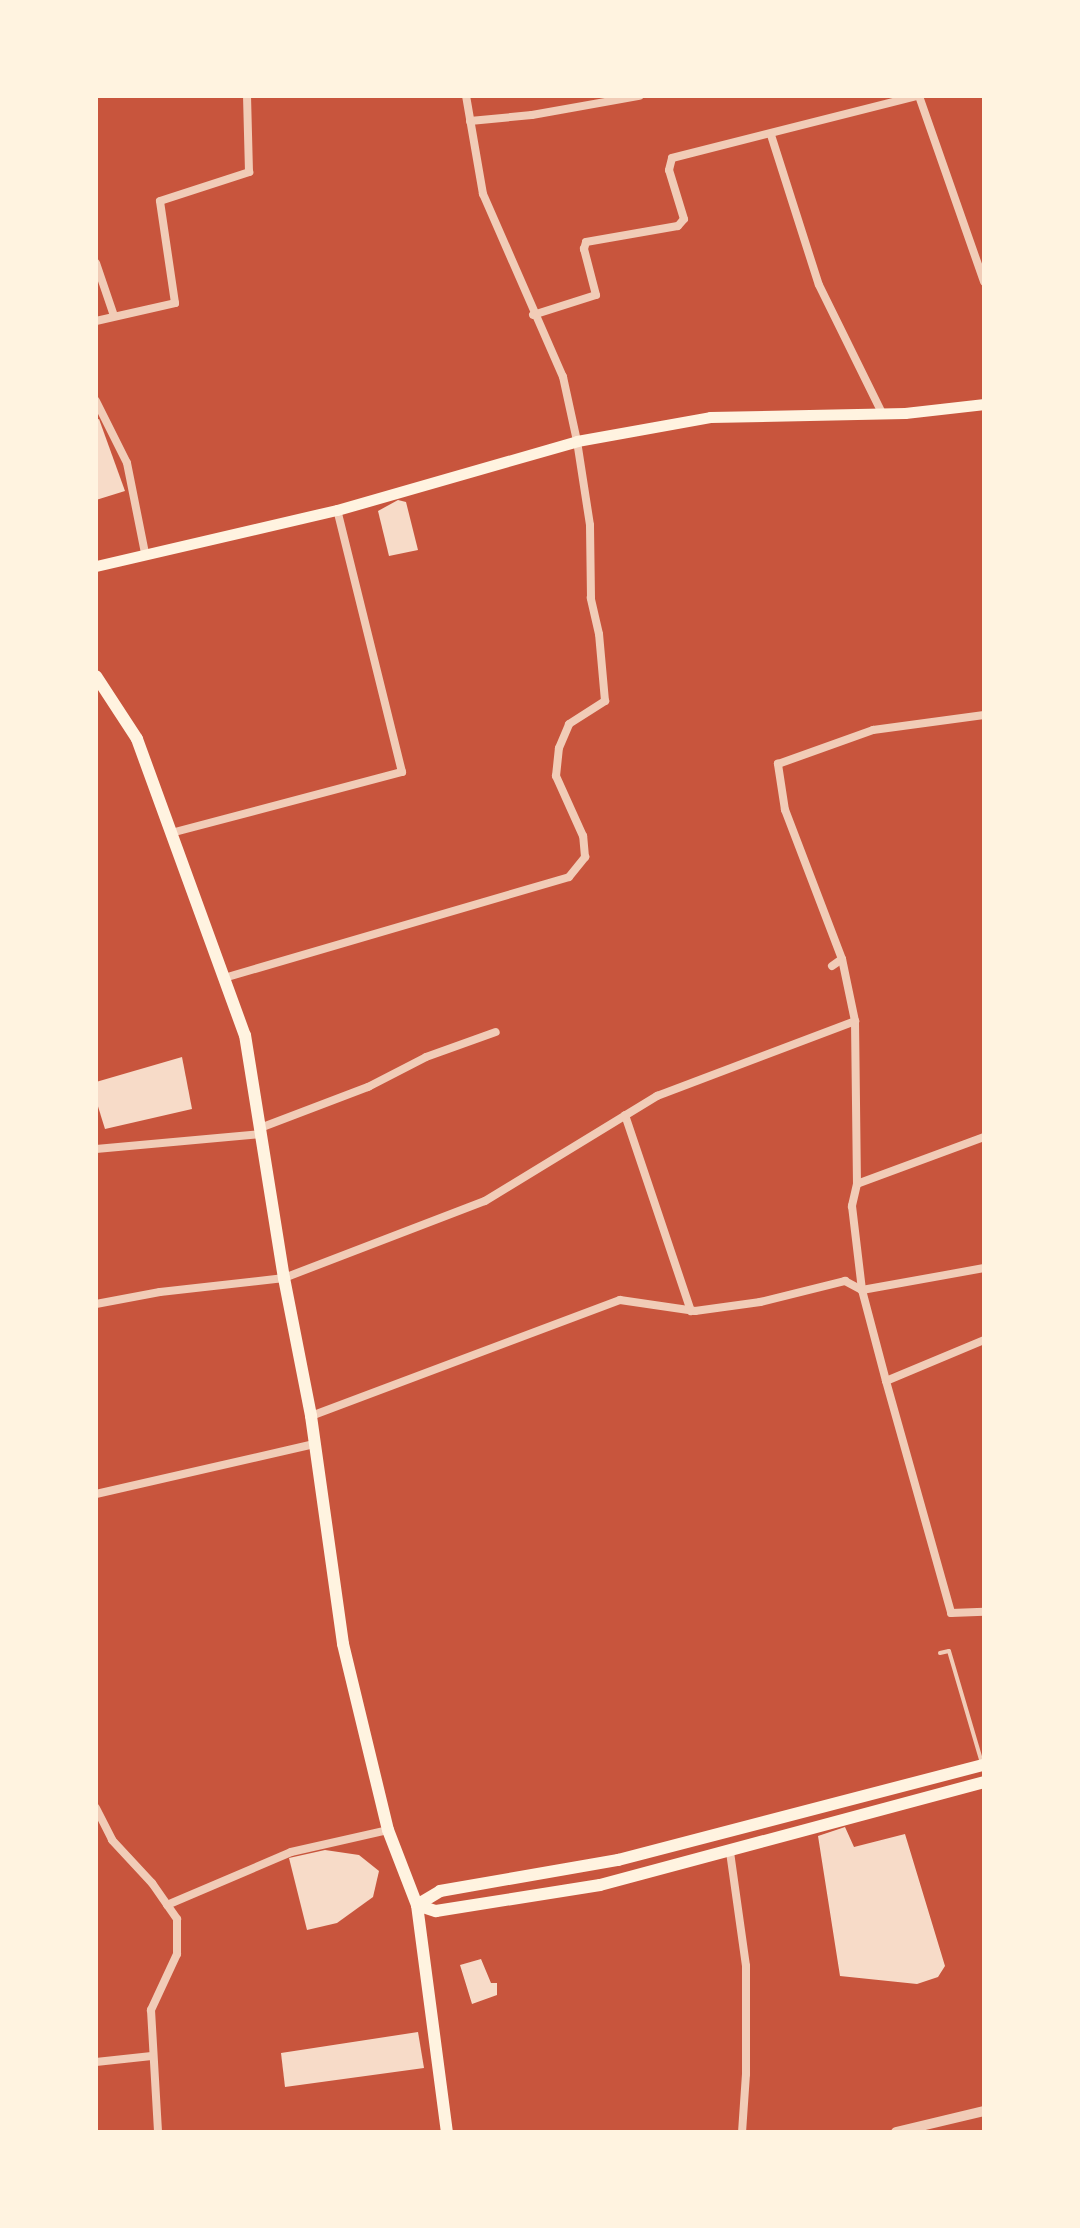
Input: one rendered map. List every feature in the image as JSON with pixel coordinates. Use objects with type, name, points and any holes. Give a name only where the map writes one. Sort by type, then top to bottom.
[{"type":"main road","points":[[96,566],[337,510],[577,441],[710,417],[882,413],[984,404]]},
{"type":"main road","points":[[96,676],[137,739],[245,1035],[284,1278],[311,1416],[343,1644],[388,1830],[417,1905],[447,2132]]},
{"type":"main road","points":[[417,1905],[440,1891],[618,1860],[787,1819],[984,1765]]},
{"type":"main road","points":[[417,1905],[436,1911],[600,1885],[984,1782]]},
{"type":"main road","points":[[787,1819],[791,1836]]},
{"type":"street","points":[[96,321],[175,303],[160,201],[249,172],[247,96]]},
{"type":"street","points":[[224,978],[569,877],[585,857],[583,836],[556,776],[559,748],[569,724],[605,701],[599,634],[591,598],[590,525],[577,441],[563,377],[533,315],[483,194],[466,96]]},
{"type":"street","points":[[470,121],[532,115],[639,96]]},
{"type":"street","points":[[533,315],[596,295],[584,249],[586,242],[678,226],[684,219],[669,170],[672,158],[918,96],[984,282]]},
{"type":"street","points":[[771,135],[819,285],[882,413]]},
{"type":"street","points":[[96,263],[114,316]]},
{"type":"street","points":[[96,401],[127,463],[145,553]]},
{"type":"street","points":[[171,833],[402,772],[337,510]]},
{"type":"street","points":[[984,715],[873,730],[778,764],[785,810],[842,959],[855,1021],[857,1184],[852,1206],[862,1290],[951,1613],[984,1612]]},
{"type":"street","points":[[832,966],[842,959]]},
{"type":"street","points":[[96,1304],[160,1292],[284,1278],[485,1201],[657,1096],[855,1021]]},
{"type":"street","points":[[96,1149],[260,1131],[368,1087],[426,1057],[496,1032]]},
{"type":"street","points":[[625,1115],[691,1311]]},
{"type":"street","points":[[857,1184],[984,1137]]},
{"type":"street","points":[[311,1416],[620,1300],[691,1311],[760,1302],[845,1281],[862,1290],[984,1268]]},
{"type":"street","points":[[886,1381],[984,1340]]},
{"type":"street","points":[[96,1494],[315,1444]]},
{"type":"street","points":[[96,1808],[112,1840],[177,1919],[177,1954],[151,2010],[158,2132]]},
{"type":"street","points":[[167,1905],[291,1852],[388,1830]]},
{"type":"street","points":[[730,1852],[746,1966],[746,2074],[742,2132]]},
{"type":"street","points":[[96,2062],[152,2056]]},
{"type":"street","points":[[896,2132],[984,2111]]},
{"type":"lane","points":[[940,1653],[949,1651],[984,1765]]},
{"type":"building","points":[[99,419],[125,491],[96,500],[96,420]]},
{"type":"building","points":[[398,500],[406,502],[418,550],[389,556],[378,511]]},
{"type":"building","points":[[182,1057],[192,1109],[105,1129],[96,1100],[96,1082]]},
{"type":"building","points":[[845,1827],[854,1847],[905,1834],[945,1966],[938,1977],[917,1984],[840,1976],[818,1836]]},
{"type":"building","points":[[325,1850],[359,1855],[379,1871],[373,1897],[337,1923],[307,1930],[289,1858]]},
{"type":"building","points":[[481,1959],[491,1983],[497,1983],[497,1995],[472,2004],[460,1965]]},
{"type":"building","points":[[418,2032],[424,2068],[285,2087],[281,2053]]}]
